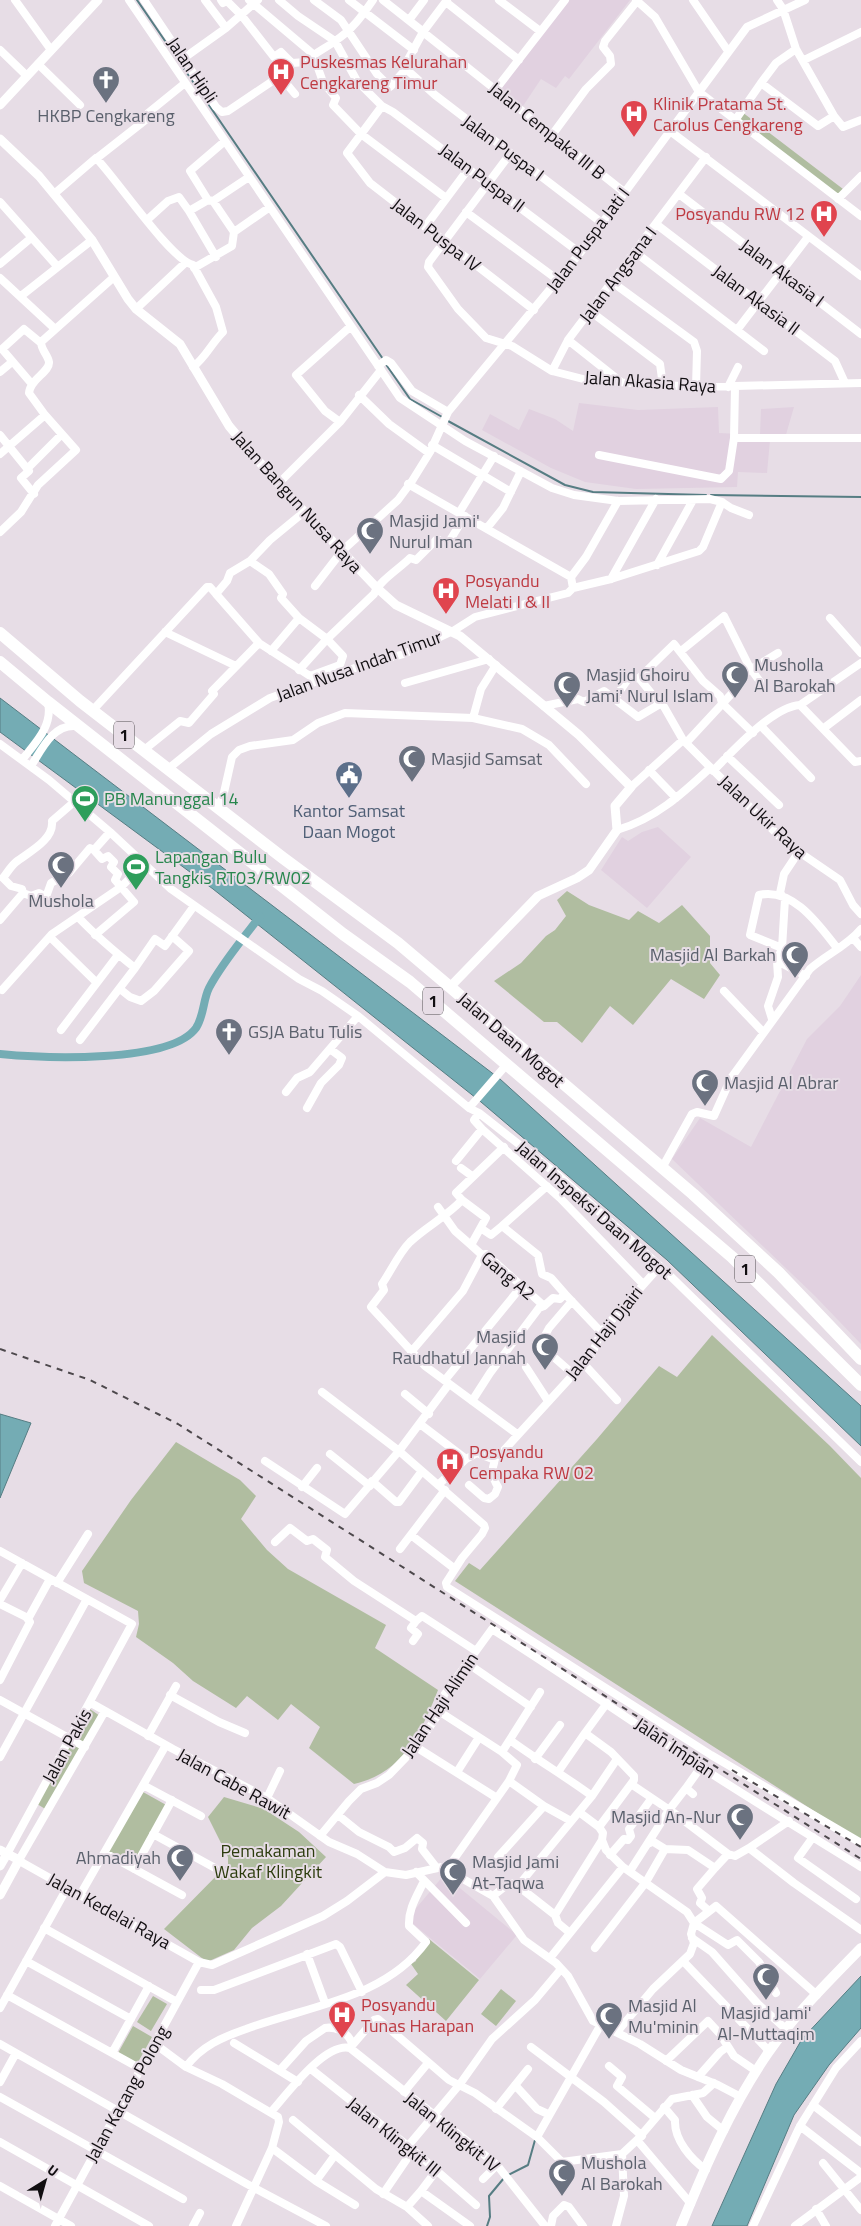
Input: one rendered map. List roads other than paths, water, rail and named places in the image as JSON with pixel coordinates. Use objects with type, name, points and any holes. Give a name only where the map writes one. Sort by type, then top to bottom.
[{"type":"highway","name":"Jalan Daan Mogot","points":[[0,634],[92,711],[398,943],[662,1168],[778,1273],[861,1359]]},
{"type":"highway","name":"Jalan Daan Mogot","points":[[0,662],[78,726],[343,934],[391,966],[503,1068],[732,1257],[861,1385]]},
{"type":"highway","points":[[238,851],[250,845],[252,834]]},
{"type":"highway","points":[[257,866],[260,853],[271,848]]},
{"type":"main road","points":[[681,2226],[741,2097],[769,2051],[840,1967],[861,1948]]},
{"type":"street","points":[[15,0],[51,50]]},
{"type":"street","points":[[0,105],[98,0]]},
{"type":"street","points":[[129,0],[351,326],[381,366],[400,398],[494,456],[552,488],[574,495],[618,501],[656,499],[722,502],[731,508],[749,515]]},
{"type":"street","name":"Jalan Hipli","points":[[144,0],[216,107],[225,112],[260,91],[280,76]]},
{"type":"street","points":[[205,0],[226,28]]},
{"type":"street","points":[[279,0],[298,16],[335,41]]},
{"type":"street","points":[[314,0],[341,20],[377,74],[390,87],[406,69],[405,65],[422,31],[447,1],[519,60]]},
{"type":"street","points":[[349,0],[414,50]]},
{"type":"street","points":[[295,94],[280,76],[292,63],[306,62],[313,54],[335,41],[357,23],[373,0]]},
{"type":"street","name":"Jalan Cempaka III B","points":[[383,0],[535,119],[552,135],[624,192]]},
{"type":"street","points":[[500,0],[540,31]]},
{"type":"street","points":[[496,89],[565,0]]},
{"type":"street","points":[[552,135],[586,89],[611,64],[610,56],[603,47],[605,41],[636,0],[655,17],[699,92],[861,216]]},
{"type":"street","points":[[694,0],[728,51]]},
{"type":"street","points":[[777,0],[783,10],[796,49],[804,60],[834,116],[848,135]]},
{"type":"street","name":"Jalan Puspa Jati I","points":[[315,586],[342,551],[398,500],[431,449],[447,413],[580,253],[747,27],[806,0]]},
{"type":"street","points":[[213,10],[222,1],[227,1],[242,16],[274,57],[281,52],[292,63]]},
{"type":"street","points":[[409,20],[420,1]]},
{"type":"street","points":[[184,58],[242,16],[253,2],[313,54],[323,82],[336,98],[333,105],[361,134],[446,198]]},
{"type":"street","points":[[804,60],[861,32]]},
{"type":"street","name":"Jalan Puspa II","points":[[335,41],[357,81],[382,106],[469,168],[580,253]]},
{"type":"street","points":[[736,120],[777,63],[796,49]]},
{"type":"street","points":[[0,50],[27,76]]},
{"type":"street","points":[[38,64],[80,105]]},
{"type":"street","name":"Jalan Puspa I","points":[[406,69],[435,95],[510,154],[602,223]]},
{"type":"street","points":[[54,194],[76,173],[129,134],[148,118],[148,113],[186,83]]},
{"type":"street","points":[[761,83],[817,126],[822,126],[834,116]]},
{"type":"street","points":[[361,134],[382,106]]},
{"type":"street","points":[[843,127],[861,120]]},
{"type":"street","points":[[670,131],[861,276]]},
{"type":"street","name":"Jalan Puspa IV","points":[[361,134],[347,152],[370,183],[534,310]]},
{"type":"street","name":"Jalan Bangun Nusa Raya","points":[[0,139],[54,194],[92,240],[136,309],[180,344],[229,426],[278,484],[376,587],[396,606],[453,632],[493,662],[579,735],[631,787]]},
{"type":"street","points":[[194,268],[216,257],[232,246],[234,232],[190,171],[225,141]]},
{"type":"street","points":[[444,241],[510,154]]},
{"type":"street","name":"Jalan Angsana I","points":[[552,370],[568,340],[706,157]]},
{"type":"street","points":[[97,158],[126,197],[185,263],[193,265],[216,308],[223,332],[209,346],[203,361],[193,367]]},
{"type":"street","points":[[425,227],[469,168]]},
{"type":"street","points":[[838,199],[861,176]]},
{"type":"street","points":[[189,211],[249,177]]},
{"type":"street","name":"Jalan Akasia I","points":[[679,194],[861,334]]},
{"type":"street","points":[[147,220],[168,201],[179,198],[189,211],[216,257]]},
{"type":"street","points":[[2,207],[57,266]]},
{"type":"street","points":[[234,232],[270,207]]},
{"type":"street","points":[[466,212],[558,280]]},
{"type":"street","name":"Jalan Akasia II","points":[[656,224],[835,361],[845,383]]},
{"type":"street","points":[[737,330],[808,237]]},
{"type":"street","points":[[0,264],[31,238]]},
{"type":"street","points":[[21,296],[92,240]]},
{"type":"street","name":"Jalan Akasia Raya","points":[[444,241],[429,262],[430,271],[470,322],[486,338],[503,345],[512,346],[552,370],[587,380],[663,386],[732,387],[861,383]]},
{"type":"street","points":[[635,252],[764,351]]},
{"type":"street","points":[[136,309],[185,263]]},
{"type":"street","points":[[41,343],[54,328],[114,277]]},
{"type":"street","points":[[0,278],[54,328]]},
{"type":"street","points":[[612,282],[694,342],[697,351],[696,387]]},
{"type":"street","points":[[590,311],[660,364],[663,386]]},
{"type":"street","points":[[340,422],[325,411],[296,375],[351,326]]},
{"type":"street","points":[[0,532],[21,512],[38,485],[76,450],[45,415],[29,393],[31,383],[48,367],[49,361],[41,343],[24,329],[2,349],[31,383]]},
{"type":"street","points":[[568,340],[621,382]]},
{"type":"street","points":[[0,372],[12,362]]},
{"type":"street","points":[[278,484],[340,422],[381,366],[391,363],[412,391],[447,413]]},
{"type":"street","points":[[599,455],[721,479],[729,471],[734,438],[732,387],[738,367]]},
{"type":"street","points":[[359,395],[389,424],[511,492]]},
{"type":"street","points":[[0,454],[45,415]]},
{"type":"street","points":[[34,494],[21,478],[29,471],[27,469],[62,434]]},
{"type":"street","points":[[0,435],[27,469]]},
{"type":"street","points":[[734,438],[861,438]]},
{"type":"street","points":[[299,670],[327,639],[374,594],[376,587],[395,573],[410,558],[416,560],[437,539],[447,545],[494,456]]},
{"type":"street","points":[[487,528],[503,508],[521,471]]},
{"type":"street","points":[[408,484],[570,577],[574,588]]},
{"type":"street","points":[[611,579],[656,499]]},
{"type":"street","points":[[657,565],[693,500]]},
{"type":"street","points":[[570,577],[586,557],[618,501]]},
{"type":"street","name":"Jalan Nusa Indah Timur","points":[[168,768],[211,734],[270,698],[366,664],[404,654],[453,632],[475,616],[568,594],[574,588],[611,579],[700,550],[722,502]]},
{"type":"street","points":[[216,594],[227,581],[230,573],[250,561],[270,540],[304,512]]},
{"type":"street","points":[[92,711],[207,587],[210,587],[259,643],[299,670],[310,676],[340,665],[343,656],[338,648],[299,618],[281,598],[283,594],[269,574],[250,561]]},
{"type":"street","points":[[681,651],[724,616],[750,668],[761,684]]},
{"type":"street","points":[[271,651],[299,618]]},
{"type":"street","points":[[830,618],[861,653]]},
{"type":"street","points":[[165,632],[236,666]]},
{"type":"street","points":[[144,750],[180,721],[189,723],[214,694],[212,691],[259,643]]},
{"type":"street","points":[[615,698],[628,679],[639,678],[672,644],[676,645],[703,681],[720,696],[722,703],[753,733]]},
{"type":"street","points":[[617,830],[615,806],[631,787],[685,741],[722,703],[737,687],[736,679],[750,668],[778,653]]},
{"type":"street","points":[[405,683],[493,662]]},
{"type":"street","points":[[473,718],[481,689],[493,662]]},
{"type":"street","points":[[450,987],[538,896],[577,878],[588,870],[617,830],[650,817],[728,756],[761,726],[791,706],[800,705],[861,662]]},
{"type":"street","name":"Jalan Ukir Raya","points":[[639,678],[665,708],[685,741],[798,853],[840,880],[853,904],[861,914]]},
{"type":"street","points":[[544,706],[578,699],[584,702],[604,691],[638,717],[660,704]]},
{"type":"street","points":[[824,728],[861,700]]},
{"type":"street","points":[[23,758],[48,724],[50,714],[48,702]]},
{"type":"street","points":[[800,705],[858,762]]},
{"type":"street","points":[[218,806],[223,797],[232,757],[239,750],[250,746],[293,740],[318,723],[336,716],[355,714],[473,718],[522,729],[548,744],[586,784]]},
{"type":"street","points":[[32,764],[57,730],[66,726],[78,726]]},
{"type":"street","points":[[761,726],[811,778]]},
{"type":"street","name":"Jalan Inspeksi Daan Mogot","points":[[0,744],[32,764],[145,862],[171,889],[306,984],[322,990],[358,1016],[558,1175],[660,1266],[861,1462]]},
{"type":"street","points":[[728,756],[778,805]]},
{"type":"street","points":[[649,770],[676,798]]},
{"type":"street","points":[[23,894],[22,889],[10,886],[1,878],[16,862],[27,856],[47,836],[53,828],[52,821],[74,802]]},
{"type":"street","points":[[94,850],[110,832]]},
{"type":"street","points":[[23,894],[31,896],[39,893],[46,897],[51,883],[69,873],[90,848],[102,859],[108,856],[114,862],[111,867],[118,874],[115,880],[134,902],[96,935]]},
{"type":"street","points":[[772,1019],[768,1006],[778,977],[777,961],[782,948],[786,899],[780,893],[783,876],[798,853]]},
{"type":"street","points":[[2,990],[60,927],[79,918],[121,887],[145,862]]},
{"type":"street","points":[[0,920],[23,894]]},
{"type":"street","points":[[782,948],[750,935],[758,896],[766,894],[786,899],[800,906],[837,948]]},
{"type":"street","points":[[80,1040],[156,939],[165,946],[194,906]]},
{"type":"street","points":[[79,918],[118,955],[135,968]]},
{"type":"street","points":[[662,1168],[692,1114],[697,1112],[714,1116],[732,1078],[772,1019],[790,999],[810,969],[826,954],[853,938],[861,929]]},
{"type":"street","points":[[120,989],[130,997],[141,1001],[154,991],[189,951],[172,936]]},
{"type":"street","points":[[50,937],[96,982]]},
{"type":"street","points":[[853,938],[861,947]]},
{"type":"street","points":[[60,1030],[118,955]]},
{"type":"street","points":[[777,961],[806,976]]},
{"type":"street","points":[[724,991],[763,1032]]},
{"type":"street","points":[[286,1092],[297,1078],[310,1072],[358,1016]]},
{"type":"street","points":[[307,1108],[321,1083],[342,1058],[330,1049]]},
{"type":"street","points":[[470,1106],[503,1068]]},
{"type":"street","points":[[479,1113],[474,1120],[482,1129],[547,1186],[643,1284]]},
{"type":"street","points":[[456,1161],[482,1129]]},
{"type":"street","points":[[504,1147],[477,1175],[472,1176],[456,1193],[462,1200],[447,1216],[433,1223],[409,1244],[382,1284],[384,1290],[371,1307],[408,1346],[411,1352],[447,1382],[517,1434]]},
{"type":"street","points":[[461,1168],[472,1176]]},
{"type":"street","points":[[482,1229],[491,1235],[547,1186]]},
{"type":"street","name":"Gang A2","points":[[462,1200],[486,1218],[482,1229],[471,1245],[482,1255],[486,1254],[521,1288],[544,1306],[553,1298],[560,1299],[565,1294],[601,1332]]},
{"type":"street","points":[[438,1206],[447,1216],[455,1231],[471,1245]]},
{"type":"street","points":[[502,1226],[538,1255],[542,1274],[551,1278],[565,1294]]},
{"type":"street","points":[[411,1352],[463,1292],[482,1255]]},
{"type":"street","name":"Jalan Haji Djairi","points":[[495,1460],[592,1354],[601,1332],[660,1266]]},
{"type":"street","points":[[265,1461],[345,1514],[429,1414],[447,1382],[521,1288]]},
{"type":"street","points":[[572,1301],[550,1328],[540,1345],[573,1374]]},
{"type":"street","points":[[472,1401],[539,1308],[544,1306]]},
{"type":"street","points":[[583,1364],[617,1400]]},
{"type":"street","points":[[526,1367],[548,1401]]},
{"type":"street","points":[[322,1392],[399,1451],[445,1490],[485,1528],[455,1569],[446,1586],[711,1755],[861,1843]]},
{"type":"street","points":[[405,1394],[429,1414]]},
{"type":"street","points":[[420,1424],[466,1459]]},
{"type":"street","points":[[438,1485],[466,1459],[477,1453],[495,1460],[492,1469],[493,1479],[498,1488],[495,1494],[488,1499],[484,1498],[469,1485]]},
{"type":"street","points":[[330,1454],[396,1502],[399,1502],[422,1471]]},
{"type":"street","points":[[302,1486],[317,1468]]},
{"type":"street","points":[[400,1549],[445,1490]]},
{"type":"street","points":[[275,1542],[290,1528],[307,1541],[313,1539],[327,1550],[325,1558],[342,1572],[416,1621]]},
{"type":"street","points":[[28,1619],[88,1534]]},
{"type":"street","points":[[411,1535],[455,1569]]},
{"type":"street","points":[[0,1551],[87,1599],[0,1757]]},
{"type":"street","points":[[0,1680],[30,1625],[28,1619],[0,1602],[22,1563]]},
{"type":"street","name":"Jalan Pakis","points":[[0,1866],[3,1852],[91,1703],[132,1624],[87,1599]]},
{"type":"street","points":[[413,1641],[418,1634],[411,1628],[422,1616],[476,1652]]},
{"type":"street","points":[[492,1630],[494,1618]]},
{"type":"street","name":"Jalan Haji Alimin","points":[[320,1836],[361,1790],[389,1776],[416,1747],[440,1712],[444,1695],[492,1630]]},
{"type":"street","name":"Jalan Impian","points":[[492,1630],[556,1672],[607,1702],[701,1767],[861,1867]]},
{"type":"street","points":[[467,1663],[531,1707]]},
{"type":"street","points":[[148,1736],[176,1686]]},
{"type":"street","points":[[502,1752],[540,1692]]},
{"type":"street","points":[[170,1695],[219,1722],[245,1733]]},
{"type":"street","points":[[0,1700],[84,1747]]},
{"type":"street","points":[[558,1772],[607,1702]]},
{"type":"street","name":"Jalan Cabe Rawit","points":[[91,1703],[166,1746],[267,1798],[320,1836],[363,1857],[384,1872]]},
{"type":"street","name":"Jalan Pakis","points":[[0,1895],[105,1711]]},
{"type":"street","points":[[440,1712],[478,1739],[502,1752],[516,1764],[509,1780],[447,1869]]},
{"type":"street","points":[[535,1759],[560,1725]]},
{"type":"street","points":[[585,1733],[611,1752],[634,1776],[631,1784],[599,1827]]},
{"type":"street","points":[[457,1772],[478,1739]]},
{"type":"street","points":[[510,1740],[535,1759],[558,1772],[592,1796]]},
{"type":"street","name":"Jalan Cabe Rawit","points":[[80,1895],[166,1746]]},
{"type":"street","points":[[416,1747],[497,1798]]},
{"type":"street","points":[[518,1886],[592,1796],[617,1759]]},
{"type":"street","points":[[550,1958],[650,1843],[669,1810],[701,1767]]},
{"type":"street","points":[[267,1798],[280,1771]]},
{"type":"street","points":[[509,1780],[544,1806],[571,1821]]},
{"type":"street","points":[[631,1784],[728,1854],[735,1856],[789,1821]]},
{"type":"street","points":[[143,1785],[201,1816]]},
{"type":"street","points":[[686,1788],[693,1794]]},
{"type":"street","points":[[610,1855],[624,1839],[628,1840],[631,1836],[629,1829],[652,1799]]},
{"type":"street","points":[[134,1869],[172,1800]]},
{"type":"street","points":[[498,1857],[544,1806]]},
{"type":"street","points":[[555,1914],[602,1840],[603,1833],[599,1827],[579,1812]]},
{"type":"street","points":[[338,1815],[359,1832],[390,1847],[394,1852],[404,1848],[417,1838],[423,1843],[422,1849],[436,1867]]},
{"type":"street","points":[[153,1834],[215,1868]]},
{"type":"street","points":[[814,1838],[798,1859],[856,1899]]},
{"type":"street","points":[[602,1840],[610,1855],[626,1869],[687,1912],[694,1923],[728,1945],[737,1940],[759,1962],[776,1993]]},
{"type":"street","points":[[650,1843],[652,1841],[665,1849],[688,1850],[715,1868]]},
{"type":"street","points":[[749,1848],[801,1888],[861,1930]]},
{"type":"street","points":[[595,1948],[646,1882],[665,1849]]},
{"type":"street","points":[[3,1852],[19,1860]]},
{"type":"street","points":[[104,1853],[182,1895]]},
{"type":"street","points":[[709,1912],[700,1903],[702,1898],[697,1889],[728,1854]]},
{"type":"street","name":"Jalan Kedelai Raya","points":[[19,1860],[199,1962]]},
{"type":"street","points":[[199,1962],[216,1964],[322,1916],[347,1901],[384,1872],[396,1875],[436,1867],[447,1869],[493,1896],[524,1940],[550,1958],[561,1969],[576,1988],[588,2016],[600,2026],[617,2032],[666,2061],[741,2097]]},
{"type":"street","points":[[416,1872],[466,1923]]},
{"type":"street","points":[[186,2067],[194,2056],[216,2042],[279,2016],[362,1992],[406,1964],[426,1942],[408,1923],[411,1907],[424,1881]]},
{"type":"street","points":[[493,1896],[508,1884],[514,1883],[555,1914],[558,1923],[570,1933]]},
{"type":"street","points":[[0,2008],[67,1888]]},
{"type":"street","points":[[617,2032],[659,1983],[683,1961],[693,1948],[691,1934],[694,1923],[716,1906],[816,1995]]},
{"type":"street","points":[[44,1928],[177,2002]]},
{"type":"street","points":[[692,1938],[712,1952],[758,2004],[787,2030]]},
{"type":"street","points":[[201,1990],[214,1990],[338,1944],[362,1992]]},
{"type":"street","points":[[308,1954],[325,2003]]},
{"type":"street","points":[[26,1961],[130,2020]]},
{"type":"street","points":[[683,1961],[769,2051]]},
{"type":"street","name":"Jalan Kacang Polong","points":[[57,2223],[199,1962]]},
{"type":"street","points":[[382,2194],[410,2148],[492,2039],[536,2000],[561,1969]]},
{"type":"street","points":[[112,2053],[149,1986]]},
{"type":"street","points":[[7,1995],[141,2069]]},
{"type":"street","points":[[274,2113],[298,2082],[332,2050],[351,2046],[374,2020],[378,2019],[453,2083],[460,2084],[536,2137],[562,2162],[622,2154],[640,2138],[654,2118],[675,2098],[703,2093],[714,2083]]},
{"type":"street","points":[[666,2061],[708,2021],[720,2034],[734,2056],[756,2072]]},
{"type":"street","points":[[536,2137],[547,2114],[600,2026]]},
{"type":"street","name":"Jalan Klingkit IV","points":[[280,2070],[306,2041],[325,2028],[339,2029],[350,2039],[351,2046],[404,2092],[497,2165],[545,2226]]},
{"type":"street","points":[[753,2226],[800,2126],[836,2068],[861,2041]]},
{"type":"street","points":[[234,2043],[298,2082]]},
{"type":"street","points":[[0,2044],[326,2226]]},
{"type":"street","points":[[155,2044],[186,2067],[274,2113],[280,2122],[272,2148],[236,2226]]},
{"type":"street","points":[[532,2047],[570,2076],[640,2138],[691,2204]]},
{"type":"street","points":[[698,2077],[720,2052],[727,2047]]},
{"type":"street","points":[[0,2082],[16,2053]]},
{"type":"street","points":[[404,2092],[428,2062]]},
{"type":"street","points":[[609,2066],[622,2077],[617,2086],[654,2118]]},
{"type":"street","points":[[496,2109],[528,2069]]},
{"type":"street","name":"Jalan Klingkit III","points":[[311,2070],[410,2148],[476,2205]]},
{"type":"street","points":[[516,2085],[537,2109],[547,2114]]},
{"type":"street","points":[[692,2095],[707,2117],[724,2131]]},
{"type":"street","points":[[0,2097],[182,2199]]},
{"type":"street","points":[[813,2105],[861,2142]]},
{"type":"street","points":[[664,2107],[675,2120],[675,2127],[680,2141],[694,2160],[706,2170]]},
{"type":"street","points":[[293,2120],[382,2194],[407,2207],[428,2226]]},
{"type":"street","points":[[800,2126],[861,2173]]},
{"type":"street","points":[[0,2142],[150,2226]]},
{"type":"street","points":[[272,2148],[316,2181],[356,2205]]},
{"type":"street","points":[[616,2226],[624,2196],[622,2154]]},
{"type":"street","points":[[316,2181],[334,2156]]},
{"type":"street","points":[[823,2163],[861,2210]]},
{"type":"street","points":[[483,2179],[497,2165]]},
{"type":"street","points":[[407,2207],[436,2171]]},
{"type":"street","points":[[797,2226],[816,2209],[861,2177]]},
{"type":"street","points":[[0,2186],[57,2223],[71,2226]]},
{"type":"street","points":[[421,2191],[470,2226]]},
{"type":"street","points":[[551,2226],[558,2209],[564,2205],[570,2206],[583,2226]]},
{"type":"street","points":[[816,2209],[826,2226]]},
{"type":"street","points":[[193,2226],[200,2213]]},
{"type":"water","points":[[0,698],[500,1079],[861,1406],[861,1446],[667,1260],[481,1102],[213,889],[0,732]]},
{"type":"water","points":[[0,1414],[31,1423],[0,1498]]},
{"type":"water","points":[[861,1976],[861,2028],[829,2065],[794,2115],[747,2226],[712,2226],[776,2084],[802,2039]]},
{"type":"waterway","points":[[137,0],[383,359]]},
{"type":"waterway","points":[[385,363],[410,399],[444,418]]},
{"type":"waterway","points":[[448,421],[565,485],[593,492],[706,495]]},
{"type":"waterway","points":[[711,495],[861,497]]},
{"type":"waterway","points":[[0,1054],[45,1057],[104,1056],[160,1048],[182,1040],[196,1028],[201,1018],[207,993],[214,979],[226,960],[260,916]]},
{"type":"waterway","points":[[508,2175],[528,2165],[535,2140]]},
{"type":"waterway","points":[[487,2226],[490,2217],[489,2196],[504,2178]]},
{"type":"railway","points":[[0,1349],[90,1380],[178,1424],[861,1859]]},
{"type":"railway","points":[[732,1770],[861,1847]]},
{"type":"place","name":"Puskesmas Kelurahan Cengkareng Timur","points":[[281,96]]},
{"type":"place","name":"HKBP Cengkareng","points":[[106,104]]},
{"type":"place","name":"Klinik Pratama St. Carolus Cengkareng","points":[[634,138]]},
{"type":"place","name":"Posyandu RW 12","points":[[824,238]]},
{"type":"place","name":"Masjid Jami' Nurul Iman","points":[[370,555]]},
{"type":"place","name":"Posyandu Melati I & II","points":[[446,615]]},
{"type":"place","name":"Musholla Al Barokah","points":[[735,699]]},
{"type":"place","name":"Masjid Ghoiru Jami' Nurul Islam","points":[[567,709]]},
{"type":"place","name":"Masjid Samsat","points":[[412,783]]},
{"type":"place","name":"Kantor Samsat Daan Mogot","points":[[349,799]]},
{"type":"place","name":"PB Manunggal 14","points":[[85,823]]},
{"type":"place","name":"Mushola","points":[[61,889]]},
{"type":"place","name":"Lapangan Bulu Tangkis RT03/RW02","points":[[136,891]]},
{"type":"place","name":"Masjid Al Barkah","points":[[795,979]]},
{"type":"place","name":"GSJA Batu Tulis","points":[[229,1056]]},
{"type":"place","name":"Masjid Al Abrar","points":[[705,1107]]},
{"type":"place","name":"Masjid Raudhatul Jannah","points":[[545,1371]]},
{"type":"place","name":"Posyandu Cempaka RW 02","points":[[450,1486]]},
{"type":"place","name":"Masjid An-Nur","points":[[740,1841]]},
{"type":"place","name":"Ahmadiyah","points":[[180,1882]]},
{"type":"place","name":"Masjid Jami At-Taqwa","points":[[453,1896]]},
{"type":"place","name":"Masjid Jami' Al-Muttaqim","points":[[766,2001]]},
{"type":"place","name":"Posyandu Tunas Harapan","points":[[342,2039]]},
{"type":"place","name":"Masjid Al Mu'minin","points":[[609,2040]]},
{"type":"place","name":"Mushola Al Barokah","points":[[562,2197]]},
{"type":"park label","name":"Pemakaman Wakaf Klingkit","points":[[268,1861]]}]
